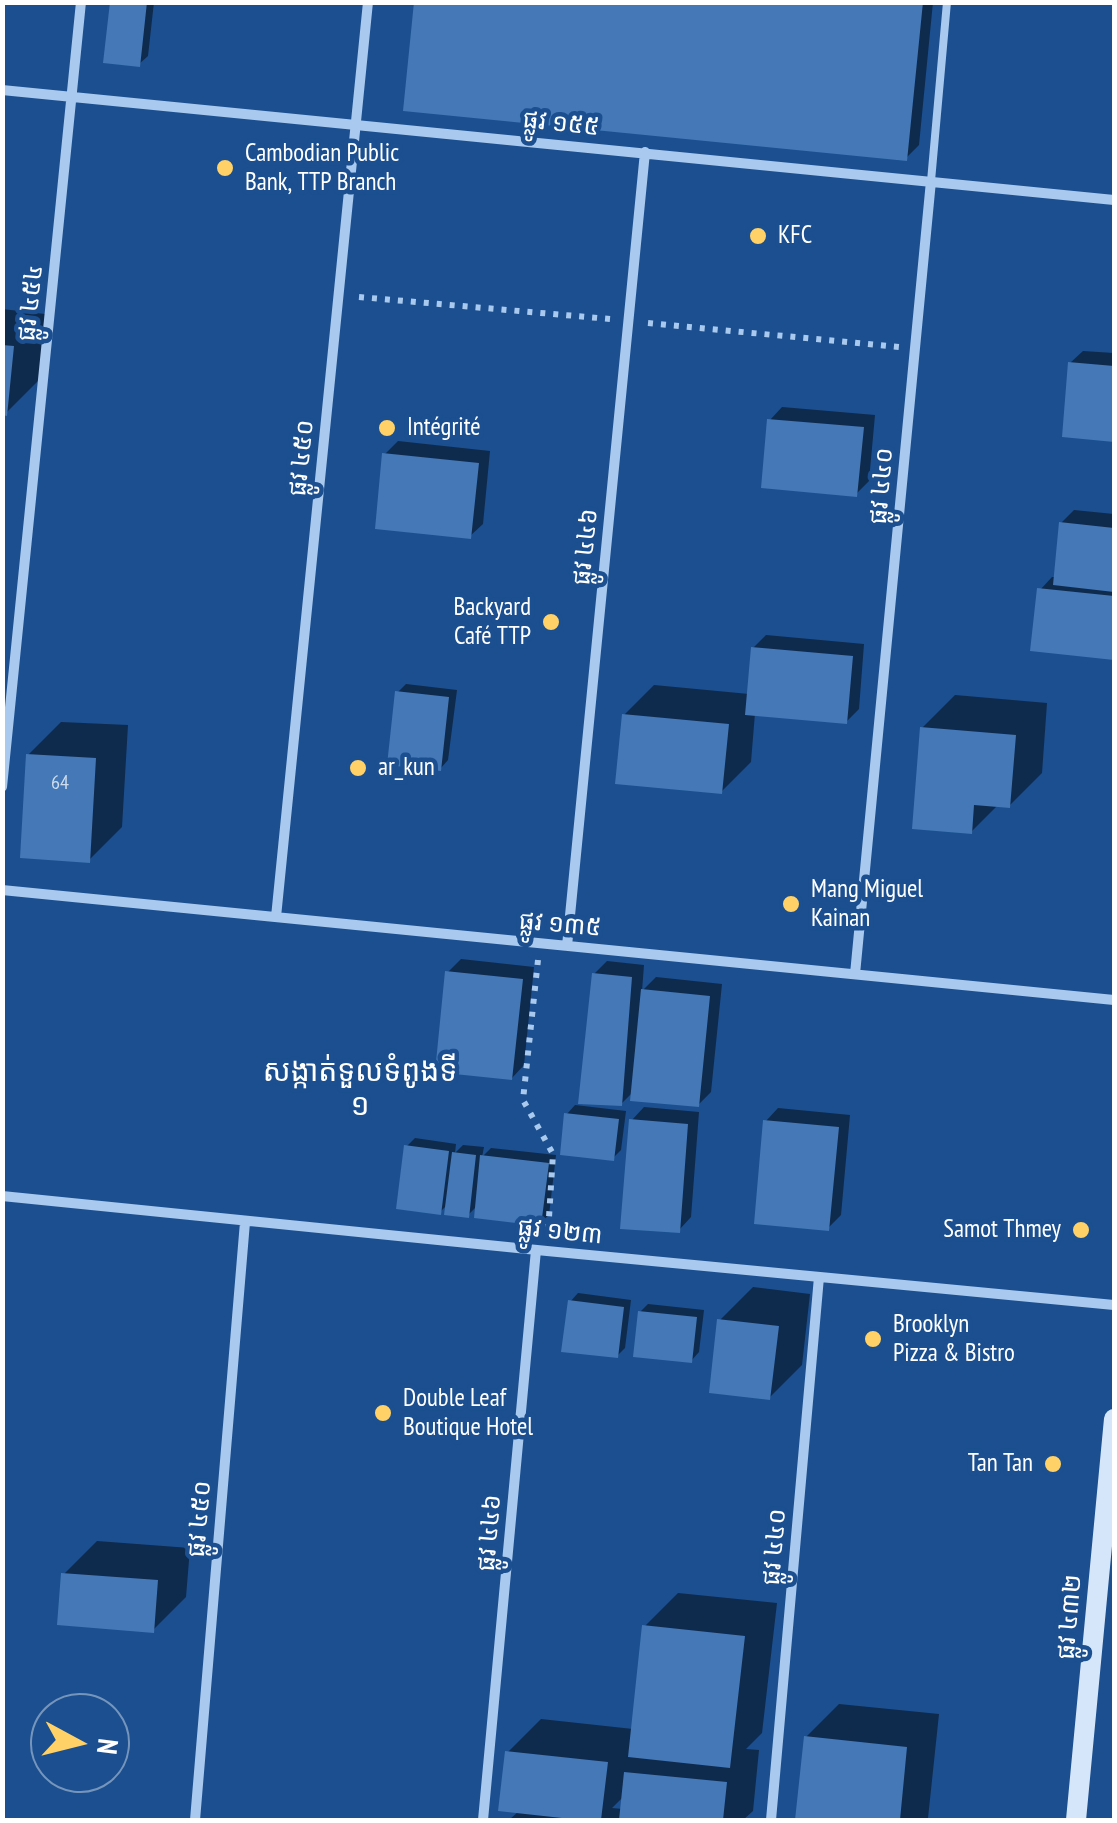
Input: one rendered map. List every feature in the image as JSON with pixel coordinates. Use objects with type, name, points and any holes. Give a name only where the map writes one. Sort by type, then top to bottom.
[{"type":"street","name":"ផ្លូវ ៤៥៤","points":[[2,786],[81,2]]},
{"type":"street","name":"ផ្លូវ ៤៥០","points":[[276,918],[368,2]]},
{"type":"street","name":"ផ្លូវ ១៥៥","points":[[2,90],[1114,200]]},
{"type":"street","name":"ផ្លូវ ៤៤៦","points":[[567,946],[645,152]]},
{"type":"street","name":"ផ្លូវ ៤៤០","points":[[855,974],[930,181]]},
{"type":"street","name":"ផ្លូវ ១៣៥","points":[[2,890],[1114,1000]]},
{"type":"street","name":"ផ្លូវ ១២៣","points":[[2,1196],[1114,1305]]},
{"type":"street","name":"ផ្លូវ ៤៥០","points":[[196,1820],[245,1222]]},
{"type":"street","name":"ផ្លូវ ៤៤៦","points":[[483,1820],[542,1251]]},
{"type":"street","name":"ផ្លូវ ៤៤០","points":[[771,1820],[819,1277]]},
{"type":"street","name":"ផ្លូវ ៤៣២","points":[[1076,1820],[1114,1419]]},
{"type":"lane","name":"ផ្លូវ ៤៤០","points":[[930,181],[947,2]]},
{"type":"path","points":[[540,944],[524,1100],[554,1154],[542,1251]]},
{"type":"building","points":[[110,2],[147,2],[140,67],[103,63]]},
{"type":"building","points":[[414,2],[923,2],[907,161],[403,111]]},
{"type":"building","points":[[2,345],[14,346],[7,416],[2,415]]},
{"type":"building","points":[[1068,362],[1114,366],[1114,442],[1062,437]]},
{"type":"building","points":[[767,419],[864,427],[857,497],[761,488]]},
{"type":"building","points":[[382,453],[479,463],[471,539],[375,529]]},
{"type":"building","points":[[1059,522],[1114,528],[1114,592],[1053,585]]},
{"type":"building","points":[[1037,588],[1114,596],[1114,660],[1030,651]]},
{"type":"building","points":[[751,647],[853,656],[847,724],[745,715]]},
{"type":"building","points":[[395,691],[449,697],[441,771],[387,765]]},
{"type":"building","points":[[622,714],[729,724],[722,794],[615,784]]},
{"type":"building","points":[[920,727],[1016,735],[1010,808],[974,805],[972,834],[912,829]]},
{"type":"building","points":[[26,754],[96,758],[90,863],[20,858]]},
{"type":"building","points":[[445,971],[523,979],[512,1080],[435,1072]]},
{"type":"building","points":[[592,973],[632,977],[622,1106],[578,1104]]},
{"type":"building","points":[[641,989],[710,996],[699,1107],[630,1101]]},
{"type":"building","points":[[564,1113],[619,1119],[614,1161],[560,1155]]},
{"type":"building","points":[[629,1119],[688,1124],[680,1233],[620,1229]]},
{"type":"building","points":[[763,1120],[839,1127],[829,1231],[754,1224]]},
{"type":"building","points":[[404,1145],[449,1151],[441,1215],[396,1209]]},
{"type":"building","points":[[452,1152],[476,1155],[469,1218],[444,1215]]},
{"type":"building","points":[[480,1155],[549,1163],[541,1226],[474,1218]]},
{"type":"building","points":[[568,1300],[624,1307],[618,1358],[561,1352]]},
{"type":"building","points":[[638,1311],[697,1317],[692,1363],[633,1357]]},
{"type":"building","points":[[717,1319],[779,1326],[770,1400],[709,1393]]},
{"type":"building","points":[[61,1573],[158,1580],[154,1633],[57,1625]]},
{"type":"building","points":[[642,1625],[745,1636],[730,1768],[628,1757]]},
{"type":"building","points":[[804,1736],[907,1747],[900,1820],[795,1820]]},
{"type":"building","points":[[505,1751],[608,1762],[601,1820],[498,1811]]},
{"type":"building","points":[[624,1772],[727,1782],[723,1820],[619,1820]]},
{"type":"place","name":"Cambodian Public Bank, TTP Branch","points":[[225,168]]},
{"type":"place","name":"KFC","points":[[758,236]]},
{"type":"place","name":"Intégrité","points":[[387,428]]},
{"type":"place","name":"Backyard Café TTP","points":[[551,622]]},
{"type":"place","name":"ar_kun","points":[[358,768]]},
{"type":"place","name":"Mang Miguel Kainan","points":[[791,904]]},
{"type":"place","name":"Samot Thmey","points":[[1081,1230]]},
{"type":"place","name":"Brooklyn Pizza & Bistro","points":[[873,1339]]},
{"type":"place","name":"Double Leaf Boutique Hotel","points":[[383,1413]]},
{"type":"place","name":"Tan Tan","points":[[1053,1464]]},
{"type":"district","name":"សង្កាត់ទួលទំពូងទី ១","points":[[360,1089]]}]
